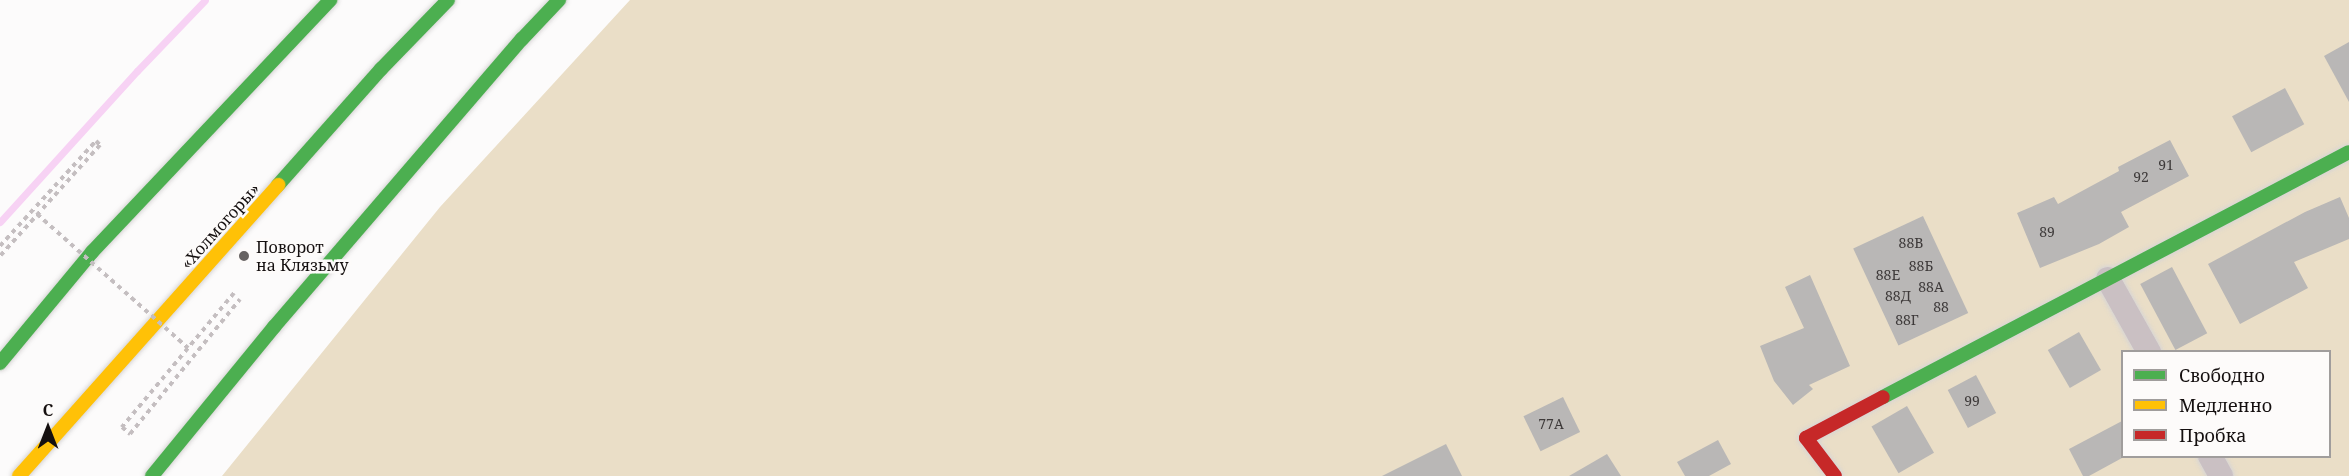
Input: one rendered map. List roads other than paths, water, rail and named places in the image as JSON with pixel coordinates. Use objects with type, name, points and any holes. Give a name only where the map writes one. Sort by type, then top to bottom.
[{"type":"main road","name":"«Холмогоры»","points":[[19,476],[381,69],[448,0]]},
{"type":"main road","points":[[152,476],[282,318],[522,39],[559,0]]},
{"type":"main road","points":[[0,363],[92,252],[328,1]]},
{"type":"main road","points":[[1835,476],[1806,438],[2349,152]]},
{"type":"street","points":[[2108,279],[2148,350]]},
{"type":"street","points":[[2211,458],[2221,476]]},
{"type":"waterway","points":[[0,222],[205,0]]},
{"type":"place","name":"Поворот на Клязьму","points":[[244,256]]}]
